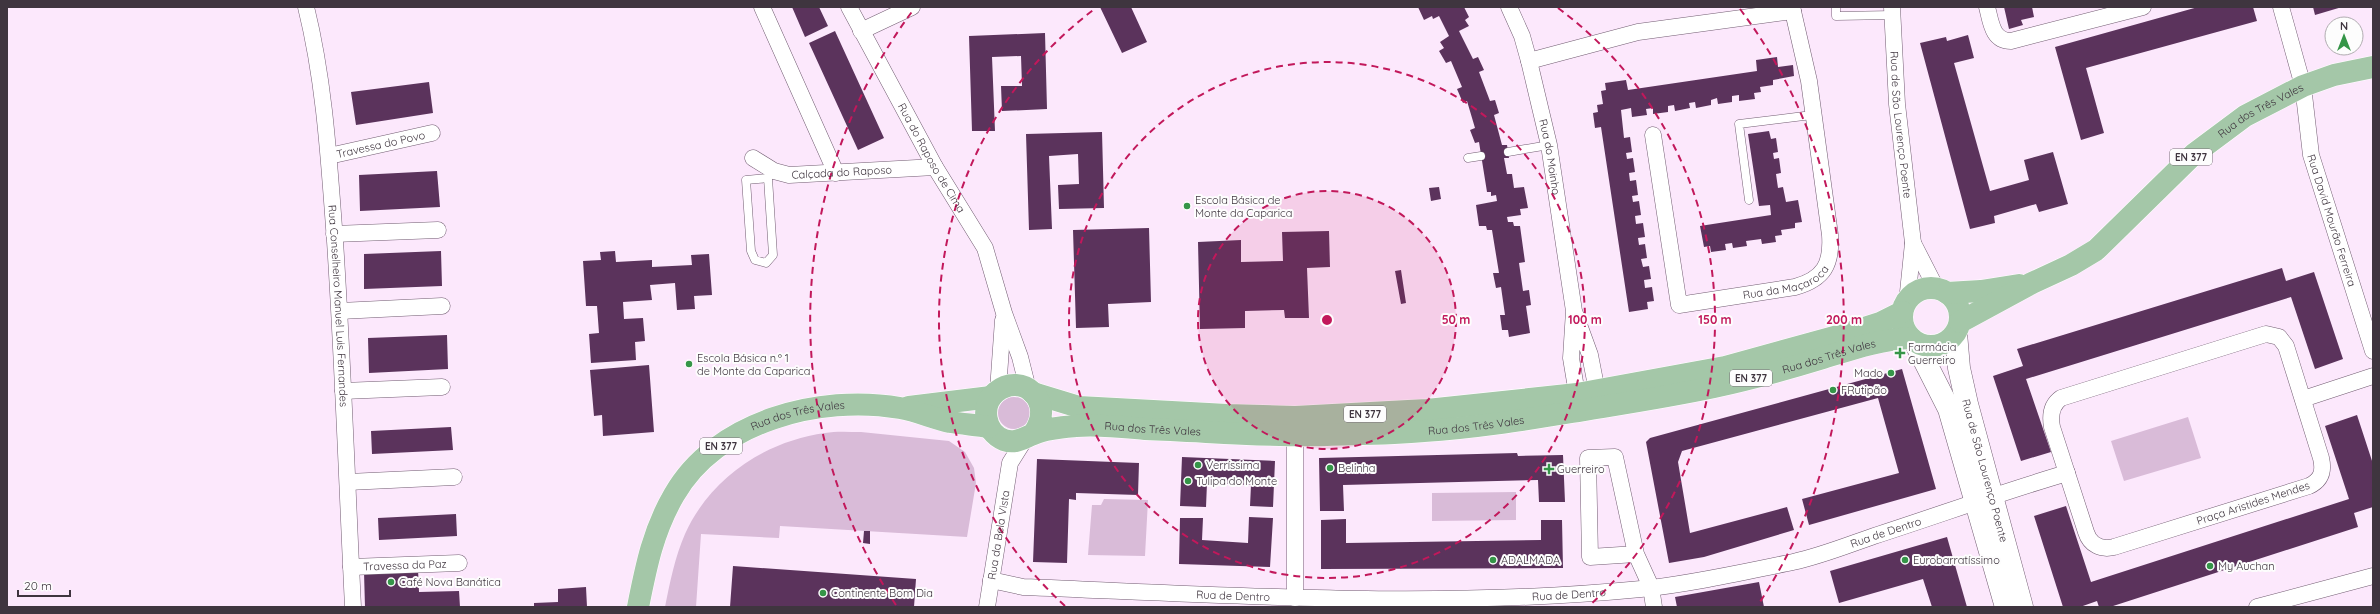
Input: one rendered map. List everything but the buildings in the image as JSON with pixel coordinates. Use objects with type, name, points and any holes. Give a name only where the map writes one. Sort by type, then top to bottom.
[{"type":"main road","name":"Rua dos Três Vales","points":[[2032,283],[2071,265],[2096,250],[2194,154],[2244,116],[2302,86],[2334,75],[2373,67]]},
{"type":"main road","name":"EN 377","points":[[1942,290],[1980,292],[2032,283]]},
{"type":"main road","name":"EN 377","points":[[1958,328],[2032,283]]},
{"type":"main road","name":"Rua dos Três Vales","points":[[638,607],[650,547],[674,495],[699,461],[728,441],[760,423],[802,408],[844,404],[900,408],[992,431],[1005,440],[1015,442],[1030,436],[1077,426],[1295,436],[1424,432],[1509,422],[1588,398],[1769,356],[1880,323],[1904,307],[1914,293],[1925,289],[1942,290]]},
{"type":"main road","points":[[1942,290],[1957,306],[1958,328]]},
{"type":"main road","points":[[1904,307],[1902,323],[1913,340]]},
{"type":"main road","name":"Rua dos Três Vales","points":[[900,408],[994,394],[1008,386],[1018,385],[1030,391],[1079,406],[1295,416],[1427,410],[1588,398],[1713,387],[1761,376],[1880,341],[1913,340],[1926,346],[1937,345],[1948,341],[1958,328]]},
{"type":"main road","points":[[1030,391],[1040,402],[1042,413],[1040,424],[1030,436]]},
{"type":"main road","points":[[992,431],[986,417],[986,407],[994,394]]},
{"type":"street","name":"Rua Conselheiro Manuel Luis Fernandes","points":[[306,7],[314,39],[325,106],[329,156],[340,311],[353,607]]},
{"type":"street","points":[[762,7],[836,173]]},
{"type":"street","name":"Rua do Raposo de Cima","points":[[849,7],[935,167],[985,248],[1004,313],[1019,354],[1030,391]]},
{"type":"street","points":[[861,31],[912,7]]},
{"type":"street","name":"Rua do Moinho","points":[[1509,7],[1522,36],[1549,146],[1574,311],[1572,358],[1588,398]]},
{"type":"street","points":[[1986,7],[1995,34],[2005,41],[2011,41],[2143,7]]},
{"type":"street","name":"Rua David Mourão Ferreira","points":[[2281,7],[2302,86],[2311,155],[2373,351]]},
{"type":"street","name":"Rua da Maçaroca","points":[[1529,61],[1638,32],[1793,9],[1808,81],[1830,235],[1831,250],[1827,265],[1819,276],[1809,284],[1795,288],[1679,305],[1653,136]]},
{"type":"street","name":"Rua de São Lourenço Poente","points":[[1893,11],[1897,104],[1913,243],[1904,307]]},
{"type":"street","name":"Travessa do Povo","points":[[329,156],[432,133]]},
{"type":"street","name":"Calçada do Raposo","points":[[753,158],[771,175],[935,167]]},
{"type":"street","points":[[334,234],[438,230]]},
{"type":"street","name":"Rua de São Lourenço Poente","points":[[1913,243],[1942,290]]},
{"type":"street","points":[[340,311],[442,306]]},
{"type":"street","name":"Rua do Raposo de Cima","points":[[994,394],[1004,313]]},
{"type":"street","name":"Rua de São Lourenço Poente","points":[[1958,328],[1959,368],[2006,607]]},
{"type":"street","name":"Praça Aristides Mendes","points":[[2263,334],[2279,336],[2284,342],[2322,462],[2319,479],[2309,486],[2114,547],[2104,548],[2093,543],[2087,536],[2067,473],[2050,417],[2053,407],[2061,398],[2263,334]]},
{"type":"street","name":"Rua de São Lourenço Poente","points":[[1913,340],[1949,409],[1984,500],[2022,607]]},
{"type":"street","points":[[2303,399],[2373,376]]},
{"type":"street","points":[[343,391],[442,387]]},
{"type":"street","points":[[992,431],[1010,463]]},
{"type":"street","name":"Rua da Bela Vista","points":[[987,607],[1010,463],[1030,436]]},
{"type":"street","points":[[1295,436],[1295,598]]},
{"type":"street","points":[[1636,554],[1590,557],[1588,458],[1615,457],[1636,554],[1651,588],[1654,607]]},
{"type":"street","name":"Rua de Dentro","points":[[991,580],[1023,588],[1295,598],[1320,603],[1526,597],[1651,588],[1801,560],[2067,473]]},
{"type":"street","points":[[348,482],[454,477]]},
{"type":"street","name":"Travessa da Paz","points":[[351,567],[459,562]]},
{"type":"street","points":[[2257,607],[2373,576]]},
{"type":"lane","points":[[1836,7],[1836,16],[1893,11]]},
{"type":"lane","points":[[1749,200],[1739,124],[1812,114]]},
{"type":"lane","points":[[1508,152],[1549,146]]},
{"type":"lane","points":[[1468,158],[1481,156]]},
{"type":"lane","points":[[771,175],[774,251],[771,259],[761,263],[755,260],[751,251],[746,180],[771,175]]},
{"type":"shaded area","points":[[1011,397],[1017,397],[1026,401],[1030,413],[1026,425],[1017,429],[1011,429],[1002,425],[998,416],[998,410],[1002,401]]},
{"type":"shaded area","points":[[2188,417],[2201,458],[2124,481],[2111,441]]},
{"type":"shaded area","points":[[861,432],[949,441],[965,452],[974,468],[976,483],[967,537],[780,526],[779,538],[701,534],[696,607],[665,607],[671,579],[685,534],[696,514],[709,496],[725,480],[742,466],[761,454],[782,444],[803,437],[825,433]]},
{"type":"shaded area","points":[[1516,492],[1516,520],[1432,521],[1432,493]]},
{"type":"shaded area","points":[[1104,499],[1148,500],[1145,556],[1088,555],[1092,505],[1101,505]]},
{"type":"place","name":"Escola Básica de Monte da Caparica","points":[[1187,206]]},
{"type":"place","name":"Farmácia Guerreiro","points":[[1900,353]]},
{"type":"place","name":"Escola Básica n.º 1 de Monte da Caparica","points":[[689,364]]},
{"type":"place","name":"Mado","points":[[1891,373]]},
{"type":"place","name":"FRutipão","points":[[1833,390]]},
{"type":"place","name":"Verríssima","points":[[1198,465]]},
{"type":"place","name":"Belinha","points":[[1330,468]]},
{"type":"place","name":"Guerreiro","points":[[1549,469]]},
{"type":"place","name":"Tulipa do Monte","points":[[1188,481]]},
{"type":"place","name":"ADALMADA","points":[[1493,560]]},
{"type":"place","name":"Eurobarratíssimo","points":[[1905,560]]},
{"type":"place","name":"My Auchan","points":[[2210,566]]},
{"type":"place","name":"Café Nova Banática","points":[[391,582]]},
{"type":"place","name":"Continente Bom Dia","points":[[823,593]]}]
